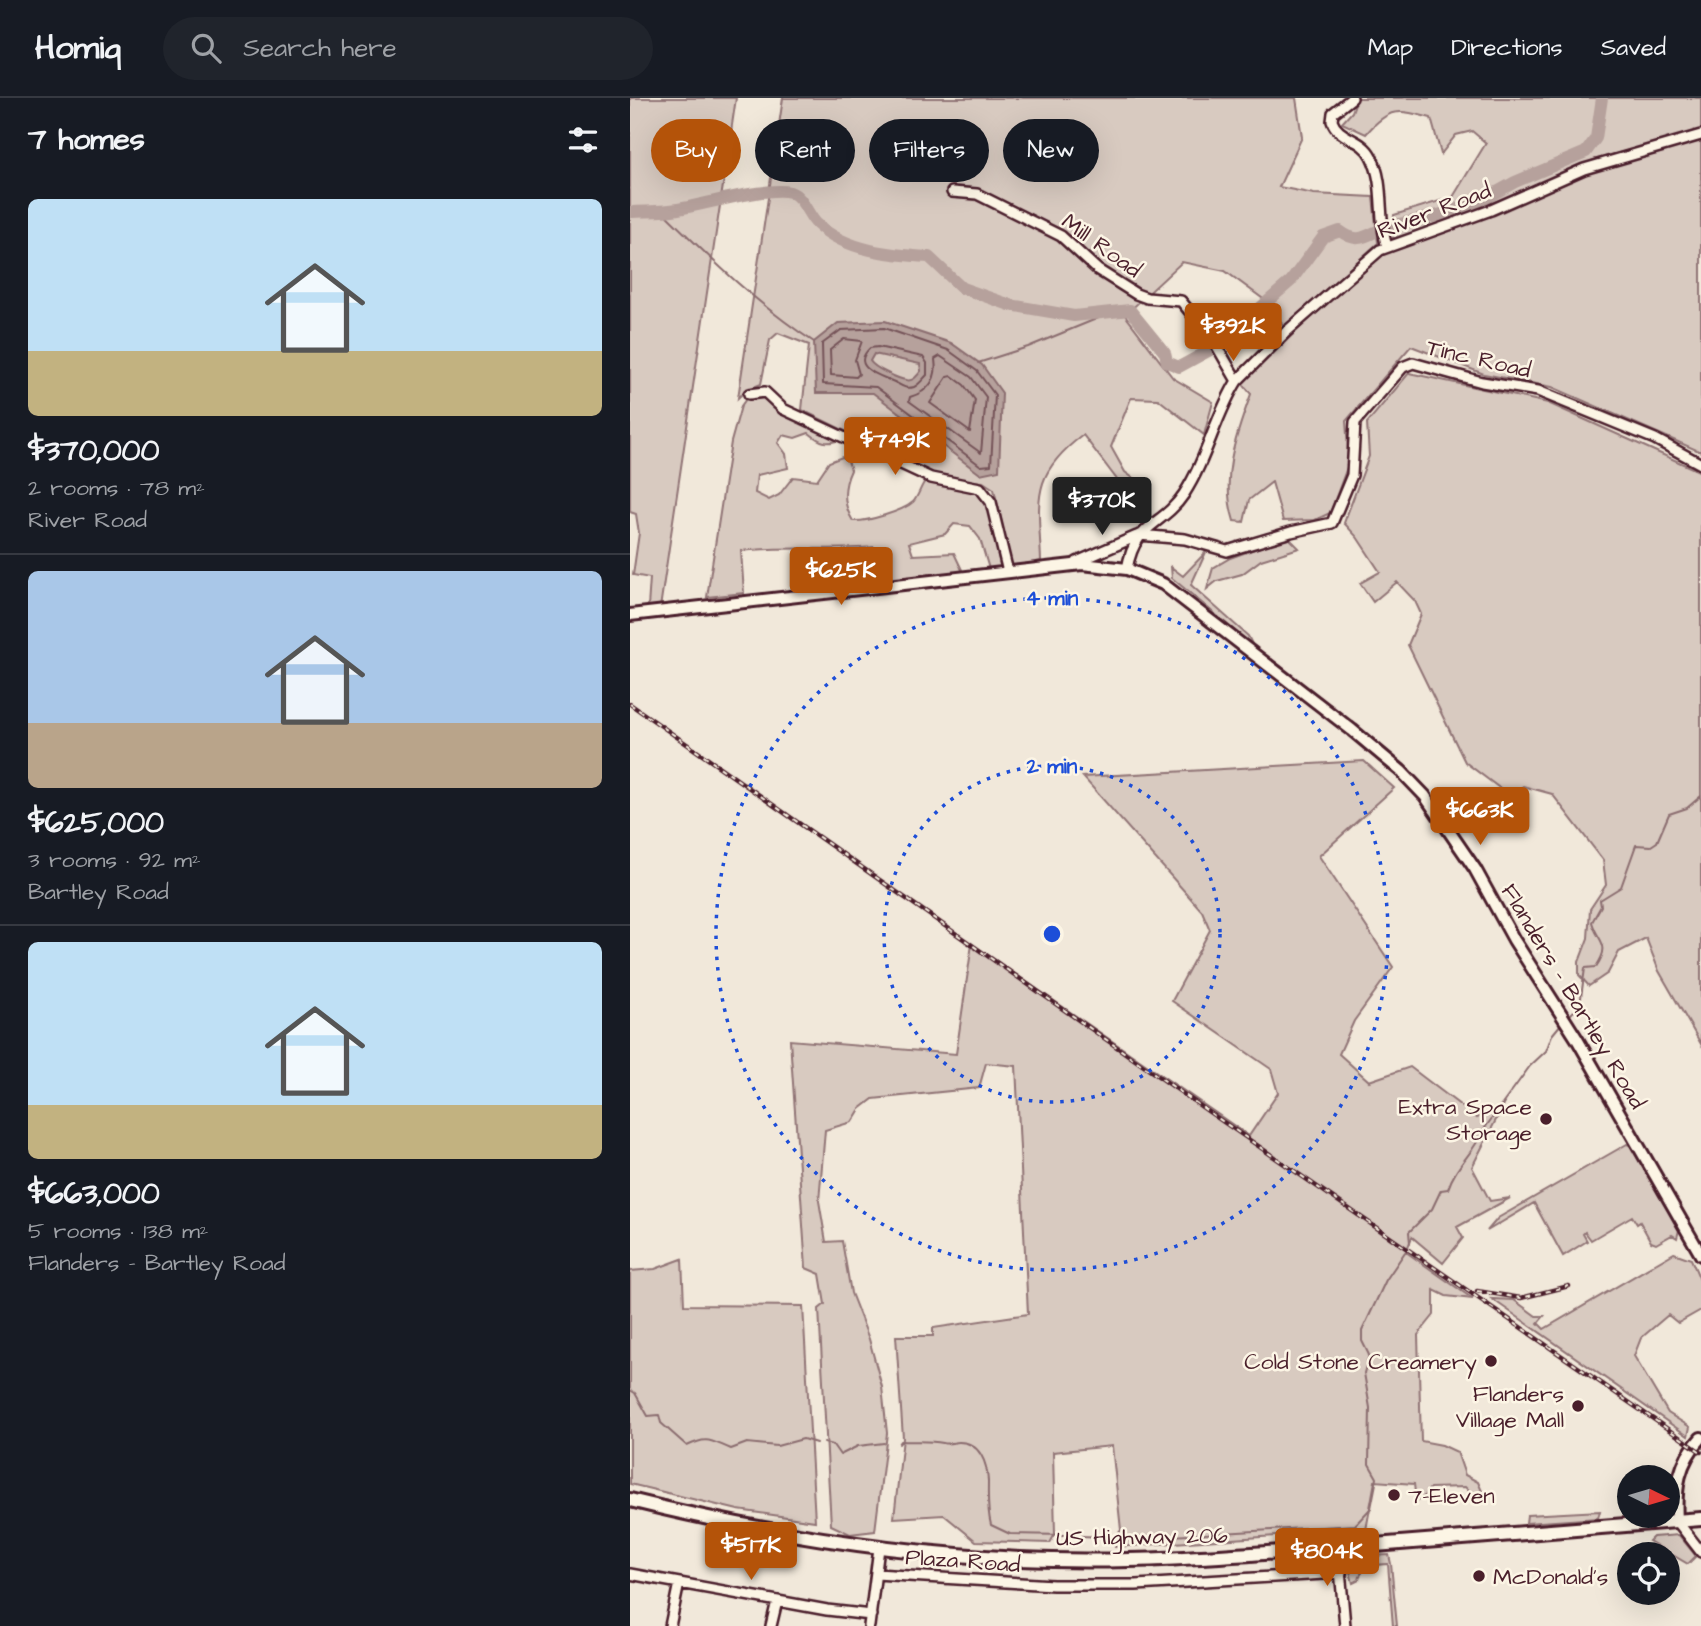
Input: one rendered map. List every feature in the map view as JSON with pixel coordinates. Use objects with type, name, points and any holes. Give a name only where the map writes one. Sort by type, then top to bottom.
[{"type":"highway","name":"US Highway 206","points":[[630,1500],[768,1531],[879,1548],[965,1556],[1081,1560],[1180,1559],[1617,1526]]},
{"type":"highway","name":"US Highway 206","points":[[1680,1521],[1701,1519]]},
{"type":"main road","name":"Flanders - Bartley Road","points":[[630,615],[1094,564],[1127,569],[1180,594],[1352,730],[1401,771],[1425,796],[1475,869],[1514,940],[1577,1039],[1701,1255]]},
{"type":"main road","points":[[1680,1472],[1701,1438]]},
{"type":"street","points":[[1352,98],[1334,113],[1332,124],[1338,132],[1359,141],[1369,152],[1378,172],[1387,247]]},
{"type":"street","name":"River Road","points":[[1070,565],[1139,535],[1171,509],[1187,490],[1223,405],[1237,381],[1360,265],[1387,247],[1491,210],[1584,169],[1701,135]]},
{"type":"street","name":"Mill Road","points":[[952,192],[977,194],[1061,236],[1098,270],[1136,294],[1147,298],[1181,301],[1216,345],[1237,381]]},
{"type":"street","name":"Tinc Road","points":[[1139,535],[1185,539],[1227,551],[1290,532],[1332,523],[1352,475],[1353,435],[1357,418],[1403,367],[1413,363],[1482,382],[1538,391],[1655,439],[1701,464]]},
{"type":"street","points":[[749,394],[765,392],[783,410],[931,478],[980,488],[991,502],[1008,572]]},
{"type":"street","points":[[1127,569],[1132,548],[1139,535]]},
{"type":"street","points":[[1680,1525],[1701,1552]]},
{"type":"street","points":[[869,1626],[879,1548]]},
{"type":"street","points":[[1338,1548],[1345,1626]]},
{"type":"street","name":"Plaza Road","points":[[876,1574],[1053,1585],[1136,1585],[1341,1573]]},
{"type":"street","points":[[630,1574],[871,1615]]},
{"type":"street","points":[[670,1626],[679,1583]]},
{"type":"street","points":[[771,1626],[777,1601]]},
{"type":"shaded area","points":[[630,98],[736,98],[733,119],[651,119],[651,182],[723,182],[660,608],[648,607],[650,578],[633,575],[639,533],[636,514],[630,512]]},
{"type":"shaded area","points":[[783,98],[1296,98],[1302,137],[1279,187],[1314,194],[1373,197],[1378,243],[1284,327],[1270,304],[1225,271],[1182,262],[1125,315],[1173,378],[1213,402],[1204,435],[1158,399],[1131,398],[1111,447],[1125,472],[1148,489],[1145,520],[1129,514],[1118,481],[1083,435],[1053,463],[1045,477],[1039,505],[1041,561],[1012,567],[994,489],[983,482],[952,480],[927,471],[802,410],[809,345],[778,333],[770,340],[761,384],[746,390],[738,398],[770,182],[855,182],[855,119],[780,119]]},
{"type":"shaded area","points":[[1357,98],[1701,98],[1701,130],[1594,160],[1493,205],[1393,239],[1394,215],[1453,197],[1486,143],[1472,131],[1456,135],[1441,154],[1431,118],[1402,112],[1381,119],[1366,134],[1342,123],[1352,112]]},
{"type":"shaded area","points":[[1701,140],[1701,452],[1552,387],[1484,374],[1411,346],[1346,421],[1349,462],[1330,513],[1315,520],[1283,521],[1272,482],[1249,500],[1244,522],[1234,521],[1230,505],[1229,473],[1235,441],[1251,394],[1242,383],[1366,265],[1388,251],[1497,213],[1611,163]]},
{"type":"shaded area","points":[[1409,373],[1548,403],[1701,472],[1701,1044],[1659,971],[1646,938],[1619,952],[1608,973],[1589,986],[1579,975],[1579,962],[1588,938],[1590,909],[1606,885],[1603,860],[1552,794],[1523,786],[1510,796],[1465,762],[1408,645],[1421,614],[1415,601],[1397,582],[1373,602],[1360,583],[1380,572],[1357,537],[1344,523],[1369,456],[1367,423]]},
{"type":"shaded area","points":[[760,395],[780,412],[842,439],[828,442],[809,433],[795,438],[783,435],[778,443],[786,454],[788,468],[757,475],[755,493],[769,500],[779,495],[793,477],[817,480],[829,462],[842,457],[848,461],[851,470],[845,496],[853,521],[876,518],[908,505],[915,500],[925,481],[978,491],[987,504],[1001,569],[989,569],[980,539],[970,526],[954,524],[945,534],[909,543],[913,555],[954,553],[963,572],[881,580],[874,547],[741,551],[744,593],[707,597],[731,442],[741,406],[746,399]]},
{"type":"shaded area","points":[[1288,537],[1299,548],[1261,560],[1242,574],[1217,581],[1207,589],[1213,568],[1230,558]]},
{"type":"shaded area","points":[[1206,552],[1191,585],[1248,636],[1253,646],[1172,578],[1171,567],[1183,576]]},
{"type":"shaded area","points":[[1364,761],[1394,788],[1319,856],[1393,967],[1354,1021],[1339,1054],[1369,1081],[1410,1067],[1477,1118],[1504,1104],[1472,1167],[1490,1201],[1510,1198],[1457,1227],[1463,1238],[1443,1263],[1412,1237],[1406,1252],[1473,1299],[1446,1296],[1434,1290],[1434,1315],[1418,1335],[1421,1441],[1442,1445],[1457,1452],[1465,1475],[1478,1482],[1482,1491],[1475,1497],[1465,1487],[1430,1488],[1422,1499],[1416,1501],[1414,1484],[1375,1481],[1366,1530],[1115,1547],[1114,1539],[1121,1530],[1112,1446],[1053,1452],[1055,1534],[1050,1543],[976,1541],[944,1515],[894,1518],[903,1438],[896,1336],[933,1336],[933,1328],[1028,1314],[1016,1066],[986,1063],[979,1088],[873,1099],[860,1109],[852,1122],[825,1130],[819,1201],[826,1242],[842,1241],[851,1293],[869,1339],[882,1387],[887,1433],[875,1531],[850,1534],[831,1525],[819,1309],[825,1304],[820,1274],[806,1268],[790,1040],[956,1054],[972,944],[1249,1136],[1278,1093],[1271,1069],[1172,1001],[1210,930],[1202,911],[1083,777]]},
{"type":"shaded area","points":[[1627,1144],[1632,1146],[1679,1230],[1677,1238],[1672,1235],[1656,1244],[1651,1242],[1640,1222],[1637,1224],[1632,1216],[1591,1240],[1585,1232],[1583,1234],[1587,1241],[1563,1256],[1534,1203],[1487,1231],[1498,1218]]},
{"type":"shaded area","points":[[1674,1253],[1691,1259],[1701,1282],[1701,1310],[1678,1323],[1668,1315],[1641,1338],[1634,1356],[1668,1413],[1690,1427],[1688,1436],[1492,1299],[1514,1300],[1536,1316],[1544,1316],[1538,1323],[1544,1329]]},
{"type":"shaded area","points":[[682,1259],[684,1305],[803,1306],[815,1521],[738,1510],[630,1484],[630,1271],[655,1269]]},
{"type":"shaded area","points":[[1600,1511],[1598,1518],[1526,1523],[1527,1515]]},
{"type":"shaded area","points":[[1679,1535],[1696,1556],[1688,1564],[1680,1559],[1680,1542],[1649,1541],[1653,1537]]},
{"type":"shaded area","points":[[1389,1555],[1397,1626],[1393,1626],[1388,1564],[1366,1568],[1359,1580],[1353,1583],[1348,1564],[1347,1578],[1347,1565],[1353,1557]]},
{"type":"water","points":[[885,321],[951,343],[982,365],[1002,393],[999,470],[980,474],[873,393],[816,393],[814,342],[838,323]],"holes":[[[874,354],[920,364],[921,371],[915,378],[908,380],[886,373],[870,361]]]},
{"type":"waterway","points":[[1389,226],[1432,217],[1479,202],[1515,182],[1586,152],[1596,138],[1602,98]]},
{"type":"waterway","points":[[630,212],[672,210],[767,192],[790,192],[795,194],[817,224],[829,233],[870,250],[929,257],[962,288],[1010,305],[1074,316],[1130,310],[1165,353],[1167,362],[1179,367],[1212,349]]},
{"type":"waterway","points":[[661,210],[753,296],[814,342]]},
{"type":"waterway","points":[[1221,342],[1291,281],[1323,237],[1340,231],[1360,238],[1379,230]]},
{"type":"waterway","points":[[978,363],[1028,347],[1106,315]]},
{"type":"waterway","points":[[1568,1017],[1580,1005],[1585,968],[1596,967],[1603,953],[1602,943],[1592,922],[1601,906],[1600,900],[1621,887],[1636,845],[1651,846],[1657,842],[1669,814],[1687,808],[1701,796]]},
{"type":"waterway","points":[[1410,1243],[1409,1232],[1432,1209],[1441,1190],[1448,1189],[1455,1173],[1482,1132],[1530,1066],[1546,1051],[1552,1035],[1561,1024]]},
{"type":"waterway","points":[[1079,1536],[1138,1538],[1355,1525],[1371,1508],[1377,1478],[1369,1464],[1370,1408],[1364,1373],[1369,1355],[1362,1341],[1362,1331],[1386,1280],[1405,1252]]},
{"type":"waterway","points":[[630,1390],[635,1393],[648,1416],[659,1415],[661,1423],[687,1446],[704,1440],[731,1449],[747,1443],[777,1446],[803,1439],[816,1443]]},
{"type":"waterway","points":[[899,1444],[901,1441],[927,1441],[947,1444],[959,1442],[972,1446],[981,1455],[986,1467],[991,1525],[1010,1534],[1065,1535]]},
{"type":"waterway","points":[[824,1443],[833,1445],[840,1455],[858,1446],[884,1443]]},
{"type":"railway","points":[[630,704],[1209,1112],[1701,1452]]},
{"type":"railway","points":[[1477,1291],[1521,1298],[1569,1286]]},
{"type":"place","name":"Extra Space Storage","points":[[1546,1119]]},
{"type":"place","name":"Cold Stone Creamery","points":[[1491,1361]]},
{"type":"place","name":"Flanders Village Mall","points":[[1578,1406]]},
{"type":"place","name":"7-Eleven","points":[[1394,1495]]},
{"type":"place","name":"McDonald's","points":[[1479,1576]]}]
